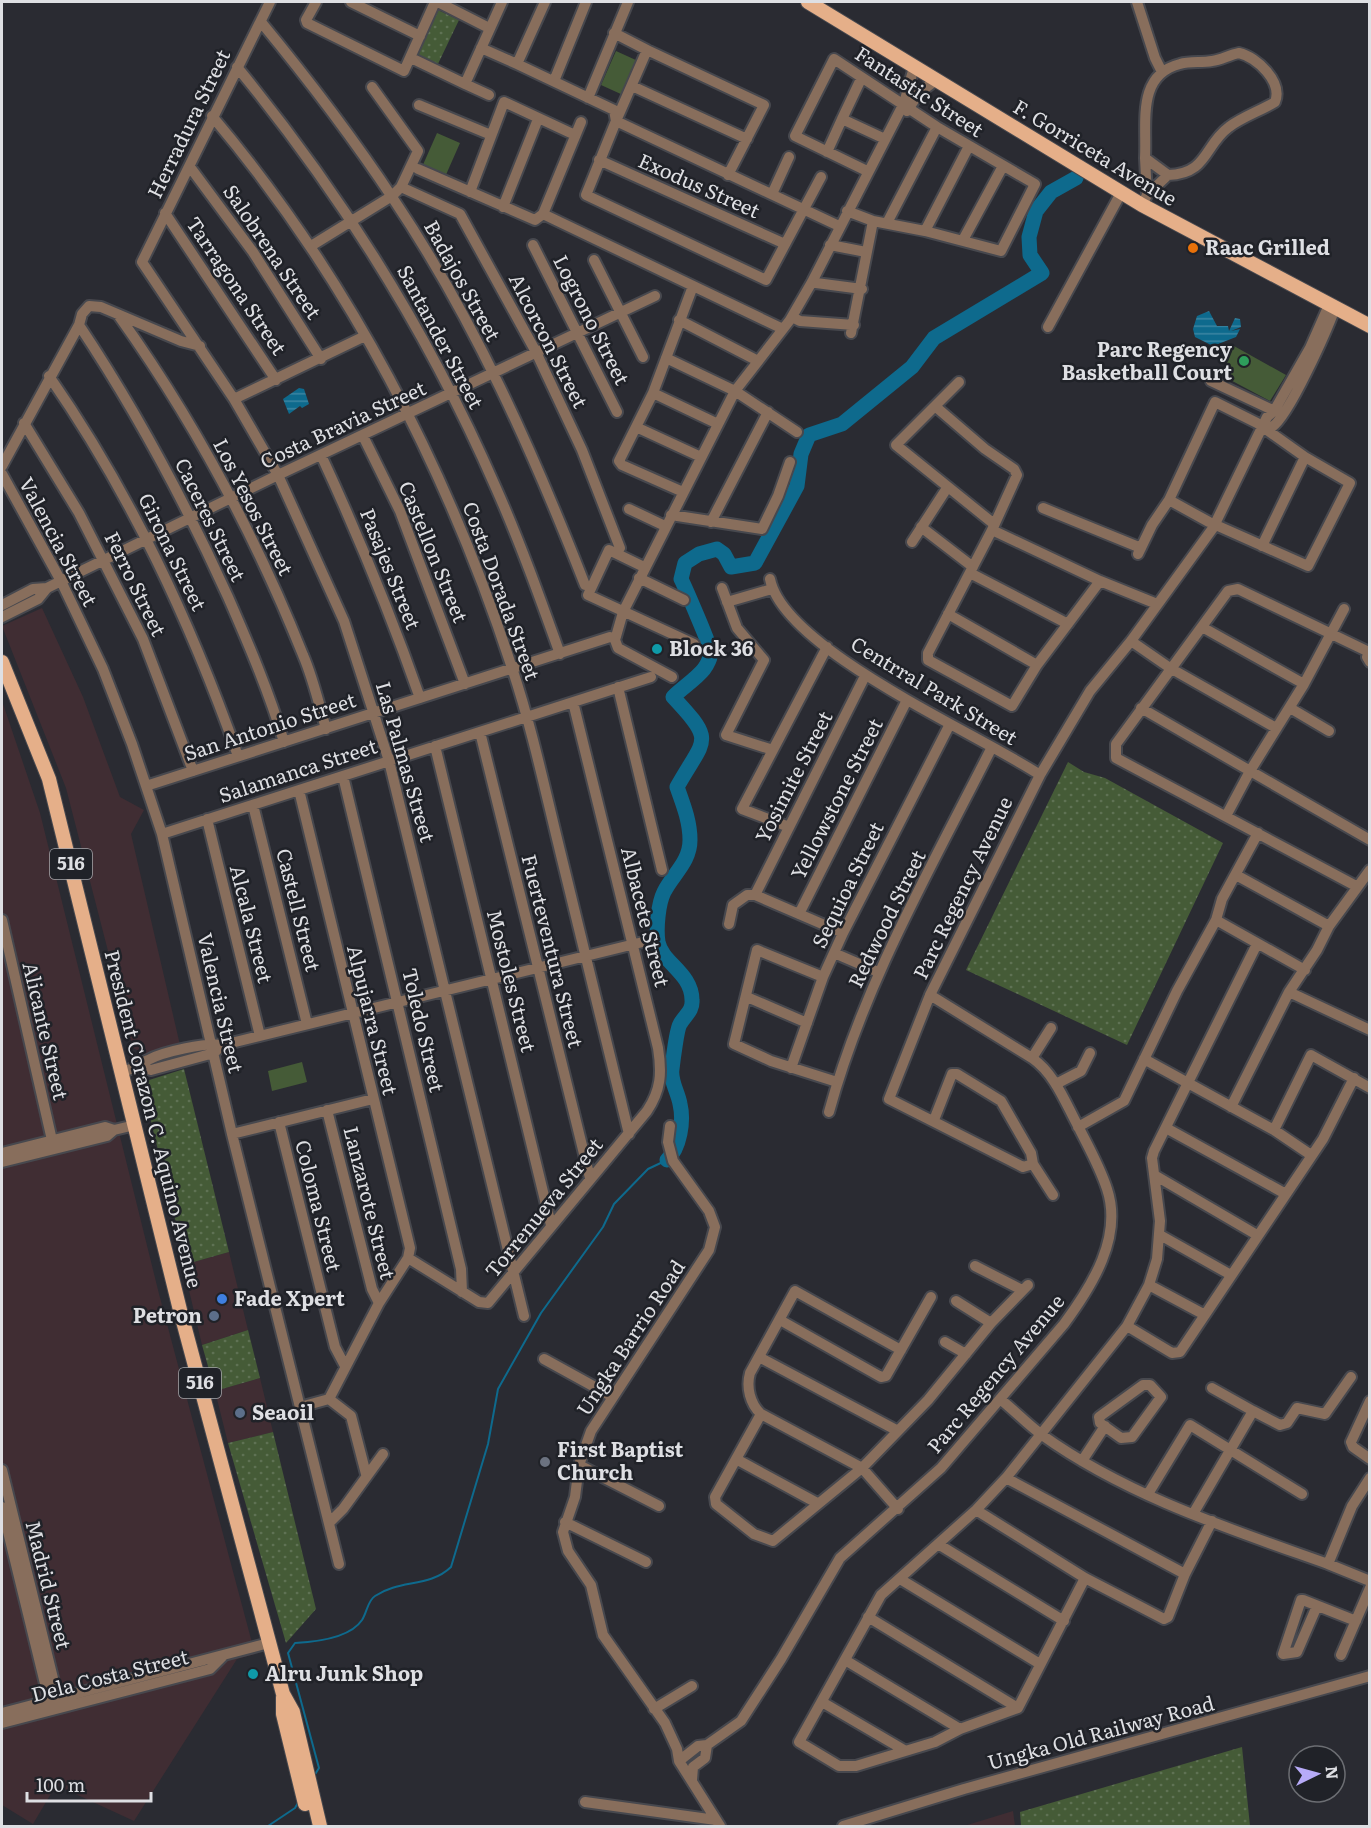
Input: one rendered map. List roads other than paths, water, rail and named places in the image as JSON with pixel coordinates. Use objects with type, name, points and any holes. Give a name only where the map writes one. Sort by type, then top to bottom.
[{"type":"main road","name":"F. Gorriceta Avenue","points":[[808,2],[1121,193],[1145,200],[1370,326]]},
{"type":"main road","name":"President Corazon C. Aquino Avenue","points":[[2,662],[49,779],[180,1310],[310,1803],[320,1827]]},
{"type":"main road","name":"President Corazon C. Aquino Avenue","points":[[310,1803],[311,1827]]},
{"type":"street","points":[[316,2],[306,20],[310,26],[404,71],[437,2],[489,28]]},
{"type":"street","points":[[351,2],[420,36]]},
{"type":"street","points":[[465,84],[502,2]]},
{"type":"street","points":[[517,64],[545,2]]},
{"type":"street","points":[[554,81],[586,2]]},
{"type":"street","points":[[588,98],[627,2]]},
{"type":"street","points":[[1137,2],[1155,58],[1162,72]]},
{"type":"street","name":"Herradura Street","points":[[142,262],[212,116],[261,22],[266,3]]},
{"type":"street","name":"Badajos Street","points":[[261,22],[312,84],[392,196],[442,279],[493,373],[546,487],[585,585]]},
{"type":"street","points":[[614,33],[764,105],[729,174]]},
{"type":"street","points":[[481,48],[614,110],[616,122]]},
{"type":"street","points":[[647,50],[586,195],[766,280],[821,177]]},
{"type":"street","points":[[1239,53],[1257,61],[1275,84],[1277,95],[1275,102],[1225,130],[1203,161],[1185,172],[1168,175],[1145,200],[1146,99],[1152,82],[1162,72],[1180,64],[1212,62],[1239,53]]},
{"type":"street","points":[[411,58],[489,95]]},
{"type":"street","name":"Fantastic Street","points":[[867,171],[796,138],[795,134],[833,59],[907,104],[937,127],[1035,184],[1001,251],[963,240]]},
{"type":"street","name":"Santander Street","points":[[237,67],[288,129],[352,221],[409,314],[451,393],[496,487],[560,654]]},
{"type":"street","points":[[672,677],[618,648],[615,640],[623,612],[735,391],[805,304],[907,104],[914,67]]},
{"type":"street","points":[[827,152],[861,78]]},
{"type":"street","points":[[790,321],[833,246],[839,226],[850,212],[867,171],[885,139],[907,104],[936,80]]},
{"type":"street","points":[[632,86],[747,139]]},
{"type":"street","points":[[311,246],[392,196],[401,187],[418,148],[372,87]]},
{"type":"street","points":[[470,192],[504,102],[575,135]]},
{"type":"street","points":[[419,105],[491,135]]},
{"type":"street","name":"Costa Dorada Street","points":[[212,116],[259,172],[311,246],[365,336],[408,415],[464,537],[513,669],[527,717],[629,1134]]},
{"type":"street","points":[[504,207],[538,119]]},
{"type":"street","points":[[842,119],[885,139]]},
{"type":"street","points":[[418,169],[534,220],[543,214],[581,122]]},
{"type":"street","points":[[616,122],[839,226]]},
{"type":"street","points":[[887,223],[937,127]]},
{"type":"street","points":[[925,231],[969,146]]},
{"type":"street","points":[[772,194],[789,157]]},
{"type":"street","points":[[1145,158],[1168,175]]},
{"type":"street","name":"Exodus Street","points":[[599,160],[785,244]]},
{"type":"street","name":"Salobrena Street","points":[[190,166],[253,252],[321,359]]},
{"type":"street","points":[[850,212],[873,221],[963,240],[1003,166]]},
{"type":"street","name":"Alcorcon Street","points":[[401,187],[460,214],[536,352],[582,450],[620,548]]},
{"type":"street","points":[[1048,327],[1121,193]]},
{"type":"street","name":"Tarragona Street","points":[[165,213],[276,380]]},
{"type":"street","points":[[543,214],[693,285],[790,321],[852,329],[862,289],[866,252],[873,221]]},
{"type":"street","name":"Logrono Street","points":[[533,245],[579,332],[617,412]]},
{"type":"street","points":[[833,246],[866,252]]},
{"type":"street","points":[[594,260],[643,357]]},
{"type":"street","name":"Las Palmas Street","points":[[142,262],[234,399],[278,475],[344,621],[389,761],[524,1316]]},
{"type":"street","points":[[816,283],[862,289]]},
{"type":"street","points":[[683,492],[620,463],[653,393],[693,285]]},
{"type":"street","name":"Costa Bravia Street","points":[[2,605],[33,589],[47,588],[278,475],[655,296]]},
{"type":"street","points":[[2,466],[49,375],[79,325],[82,314],[92,305],[181,341],[200,346]]},
{"type":"street","points":[[1263,429],[1271,428],[1276,412],[1316,343],[1332,306]]},
{"type":"street","name":"Los Yesos Street","points":[[119,316],[171,394],[232,498],[304,656],[326,729]]},
{"type":"street","points":[[679,320],[758,361]]},
{"type":"street","name":"Caceres Street","points":[[79,325],[118,385],[192,517],[257,663],[284,742]]},
{"type":"street","points":[[234,399],[365,336]]},
{"type":"street","points":[[666,358],[735,391],[797,432]]},
{"type":"street","name":"Girona Street","points":[[49,375],[114,475],[148,538],[205,665],[238,756]]},
{"type":"street","points":[[1211,381],[1276,412]]},
{"type":"street","points":[[959,382],[896,445],[993,527],[1100,581],[1157,604]]},
{"type":"street","points":[[653,393],[718,424]]},
{"type":"street","points":[[1043,508],[1139,551],[1152,525],[1169,500],[1215,402],[1257,423],[1305,457],[1350,483],[1308,566],[1214,525],[1169,500]]},
{"type":"street","points":[[936,407],[984,449],[1016,473],[993,527],[927,658],[1012,706],[1037,665],[1100,581]]},
{"type":"street","points":[[711,522],[768,412]]},
{"type":"street","name":"Ferro Street","points":[[24,423],[104,559],[143,639],[193,771]]},
{"type":"street","points":[[636,428],[701,457]]},
{"type":"street","name":"Parc Regency Avenue","points":[[679,1761],[698,1746],[707,1745],[741,1721],[840,1558],[898,1509],[941,1468],[1079,1303],[1106,1249],[1111,1215],[1108,1190],[1056,1084],[1042,1065],[930,995],[1040,775],[1090,691],[1131,641],[1214,525],[1263,429]]},
{"type":"street","name":"Castellon Street","points":[[363,436],[400,511],[432,591],[465,684]]},
{"type":"street","name":"Pasajes Street","points":[[321,455],[374,572],[420,698]]},
{"type":"street","points":[[1262,546],[1305,457]]},
{"type":"street","points":[[671,515],[765,528],[790,462]]},
{"type":"street","name":"Valencia Street","points":[[2,474],[61,581],[103,669],[162,834],[216,1047],[232,1134],[339,1564]]},
{"type":"street","points":[[912,542],[947,488]]},
{"type":"street","points":[[630,509],[665,526]]},
{"type":"street","points":[[921,527],[971,570],[1068,624]]},
{"type":"street","points":[[684,600],[611,550],[603,559],[588,595],[694,644]]},
{"type":"street","name":"Centrral Park Street","points":[[727,602],[771,584],[788,613],[827,648],[865,676],[1040,775]]},
{"type":"street","name":"Costa Bravia Street","points":[[2,617],[38,599],[47,588]]},
{"type":"street","points":[[722,588],[737,628],[764,657],[764,662],[726,735],[773,750]]},
{"type":"street","points":[[1356,886],[1116,758],[1116,744],[1140,708],[1227,592],[1238,589],[1369,652],[1367,657],[1370,663]]},
{"type":"street","points":[[1226,816],[1250,771],[1304,684],[1344,609]]},
{"type":"street","points":[[948,614],[1037,665]]},
{"type":"street","points":[[1202,627],[1304,684]]},
{"type":"street","name":"San Antonio Street","points":[[146,786],[610,637]]},
{"type":"street","points":[[1131,641],[1170,669],[1276,728]]},
{"type":"street","points":[[789,827],[742,809],[827,648]]},
{"type":"street","name":"Yosimite Street","points":[[755,895],[865,676]]},
{"type":"street","name":"Salamanca Street","points":[[162,834],[651,677]]},
{"type":"street","points":[[618,687],[662,870]]},
{"type":"street","name":"Yellowstone Street","points":[[799,914],[907,700]]},
{"type":"street","name":"Albacete Street","points":[[573,702],[662,1072],[654,1100],[629,1134]]},
{"type":"street","points":[[1140,708],[1370,840]]},
{"type":"street","points":[[1290,708],[1329,731]]},
{"type":"street","name":"Sequioa Street","points":[[791,1068],[823,977],[843,933],[950,724]]},
{"type":"street","name":"Fuerteventura Street","points":[[480,732],[590,1178]]},
{"type":"street","name":"Mostoles Street","points":[[435,746],[551,1225]]},
{"type":"street","name":"Redwood Street","points":[[829,1112],[837,1082],[878,972],[992,747]]},
{"type":"street","name":"Toledo Street","points":[[343,776],[461,1269],[462,1292]]},
{"type":"street","name":"Alpujarra Street","points":[[299,790],[409,1244],[408,1258]]},
{"type":"street","name":"Castell Street","points":[[253,805],[307,1024]]},
{"type":"street","name":"Alcala Street","points":[[207,819],[260,1036]]},
{"type":"street","points":[[1078,1127],[1124,1101],[1216,920],[1222,899],[1258,832]]},
{"type":"street","points":[[1231,1107],[1289,992],[1305,970],[1329,926],[1356,886],[1370,870]]},
{"type":"street","points":[[1236,876],[1329,926]]},
{"type":"street","points":[[729,924],[733,905],[747,895],[755,895],[843,933]]},
{"type":"street","name":"Alicante Street","points":[[2,920],[52,1145]]},
{"type":"street","points":[[1216,920],[1305,970]]},
{"type":"street","points":[[122,1072],[140,1067],[148,1060],[216,1047],[647,941]]},
{"type":"street","points":[[1085,1578],[1018,1708],[960,1729],[935,1742],[856,1766],[839,1766],[799,1742],[881,1595],[976,1510],[1006,1478],[1127,1326],[1149,1285],[1157,1259],[1160,1235],[1156,1176],[1152,1158],[1257,944]]},
{"type":"street","points":[[823,977],[757,950],[734,1044],[791,1068],[837,1082]]},
{"type":"street","points":[[834,953],[878,972]]},
{"type":"street","points":[[1289,992],[1370,1030]]},
{"type":"street","points":[[930,995],[889,1099],[1023,1167],[1033,1164]]},
{"type":"street","points":[[747,997],[807,1023]]},
{"type":"street","points":[[1032,1058],[1051,1028]]},
{"type":"street","points":[[1056,1084],[1081,1071],[1090,1053]]},
{"type":"street","points":[[1274,1130],[1311,1055],[1370,1088]]},
{"type":"street","points":[[1144,1059],[1274,1130],[1311,1155]]},
{"type":"street","points":[[934,1120],[952,1074],[957,1074],[1001,1101],[1031,1153],[1033,1164],[1053,1195]]},
{"type":"street","points":[[1127,1326],[1176,1354],[1205,1315],[1323,1139],[1354,1078]]},
{"type":"street","points":[[232,1134],[373,1098]]},
{"type":"street","name":"Lanzarote Street","points":[[327,1110],[372,1289],[379,1303]]},
{"type":"street","name":"Coloma Street","points":[[279,1122],[335,1347],[345,1366]]},
{"type":"street","points":[[2,1162],[105,1127],[114,1130],[135,1125]]},
{"type":"street","name":"Ungka Barrio Road","points":[[670,1126],[671,1156],[709,1211],[713,1219],[715,1235],[685,1288],[591,1431],[579,1465],[575,1497],[563,1532],[568,1551],[591,1585],[603,1635],[674,1741],[679,1761],[718,1823]]},
{"type":"street","points":[[1166,1128],[1284,1194]]},
{"type":"street","name":"Torrenueva Street","points":[[408,1258],[479,1302],[488,1303],[629,1134]]},
{"type":"street","points":[[2,1153],[52,1145]]},
{"type":"street","points":[[1156,1176],[1257,1235]]},
{"type":"street","points":[[1160,1235],[1231,1275]]},
{"type":"street","points":[[300,1407],[329,1399],[379,1303],[408,1258]]},
{"type":"street","points":[[761,1414],[718,1487],[715,1497],[716,1504],[762,1538],[773,1541],[862,1468],[898,1431],[1025,1287],[975,1266]]},
{"type":"street","points":[[1149,1285],[1205,1315]]},
{"type":"street","points":[[898,1509],[862,1468],[761,1414],[753,1404],[748,1383],[759,1357],[795,1291],[901,1350]]},
{"type":"street","points":[[780,1320],[876,1376],[886,1376],[931,1297]]},
{"type":"street","points":[[956,1301],[991,1323]]},
{"type":"street","points":[[945,1342],[966,1354]]},
{"type":"street","points":[[759,1357],[898,1431]]},
{"type":"street","points":[[544,1359],[613,1397]]},
{"type":"street","points":[[1212,1388],[1280,1425],[1287,1423],[1297,1408],[1325,1414],[1351,1377]]},
{"type":"street","points":[[1150,1385],[1159,1392],[1159,1402],[1132,1437],[1121,1438],[1105,1426],[1098,1420],[1099,1417],[1138,1388],[1150,1385]]},
{"type":"street","points":[[329,1399],[351,1416],[366,1474]]},
{"type":"street","points":[[1000,1399],[1041,1434],[1082,1461],[1148,1494],[1193,1514],[1370,1581]]},
{"type":"street","points":[[1370,1401],[1351,1442],[1353,1447],[1370,1458]]},
{"type":"street","points":[[1193,1514],[1253,1411]]},
{"type":"street","points":[[1148,1494],[1190,1425],[1302,1494]]},
{"type":"street","points":[[1082,1461],[1105,1426]]},
{"type":"street","points":[[330,1522],[343,1509],[366,1474],[383,1454]]},
{"type":"street","points":[[736,1459],[817,1503]]},
{"type":"street","points":[[579,1465],[659,1506]]},
{"type":"street","name":"Madrid Street","points":[[2,1470],[54,1704]]},
{"type":"street","points":[[1006,1478],[1185,1574]]},
{"type":"street","points":[[1328,1564],[1352,1506],[1370,1478]]},
{"type":"street","name":"Madrid Street","points":[[2,1507],[54,1704]]},
{"type":"street","points":[[976,1510],[1085,1578],[1164,1619],[1168,1617],[1185,1574],[1212,1521]]},
{"type":"street","points":[[565,1522],[646,1562]]},
{"type":"street","points":[[938,1544],[1064,1621]]},
{"type":"street","points":[[900,1579],[1040,1664]]},
{"type":"street","points":[[1341,1654],[1370,1588]]},
{"type":"street","points":[[1317,1606],[1297,1652],[1283,1654],[1300,1600],[1317,1606],[1356,1621]]},
{"type":"street","points":[[868,1617],[1018,1708]]},
{"type":"street","name":"Dela Costa Street","points":[[2,1713],[54,1704],[210,1669],[223,1656],[269,1643]]},
{"type":"street","points":[[845,1660],[960,1729]]},
{"type":"street","name":"Ungka Old Railway Road","points":[[843,1827],[964,1789],[1370,1676]]},
{"type":"street","points":[[654,1709],[692,1686]]},
{"type":"street","points":[[822,1702],[904,1750]]},
{"type":"street","name":"Dela Costa Street","points":[[2,1723],[54,1704]]},
{"type":"street","points":[[692,1781],[693,1767],[705,1758],[707,1745]]},
{"type":"street","points":[[585,1802],[718,1823]]},
{"type":"water","points":[[1209,311],[1217,326],[1228,326],[1229,331],[1235,318],[1240,319],[1241,327],[1231,331],[1240,329],[1236,337],[1213,346],[1195,337],[1193,329],[1197,316]]},
{"type":"water","points":[[299,388],[304,389],[309,404],[302,408],[300,406],[289,414],[283,399]]},
{"type":"waterway","points":[[667,1160],[675,1149],[681,1126],[680,1104],[672,1073],[675,1045],[679,1027],[690,1010],[692,1000],[687,982],[665,956],[658,942],[658,917],[664,892],[684,861],[689,848],[690,833],[677,787],[702,740],[696,723],[673,697],[704,669],[711,652],[681,579],[685,563],[699,554],[717,549],[724,554],[731,567],[755,563],[797,486],[801,454],[809,435],[842,424],[912,367],[934,338],[1042,273],[1030,255],[1029,237],[1036,211],[1051,192],[1076,178]]},
{"type":"waterway","points":[[314,1776],[319,1768],[288,1653],[295,1643],[321,1640],[349,1631],[362,1620],[373,1598],[385,1591],[433,1578],[451,1567],[488,1444],[498,1389],[541,1313],[603,1227],[614,1204],[648,1169],[667,1160]]},
{"type":"waterway","points":[[268,1826],[295,1808],[299,1801]]},
{"type":"place","name":"Raac Grilled","points":[[1193,248]]},
{"type":"place","name":"Parc Regency Basketball Court","points":[[1244,361]]},
{"type":"place","name":"Block 36","points":[[657,649]]},
{"type":"place","name":"Fade Xpert","points":[[222,1299]]},
{"type":"place","name":"Petron","points":[[214,1316]]},
{"type":"place","name":"Seaoil","points":[[240,1413]]},
{"type":"place","name":"First Baptist Church","points":[[545,1462]]},
{"type":"place","name":"Alru Junk Shop","points":[[253,1674]]}]
